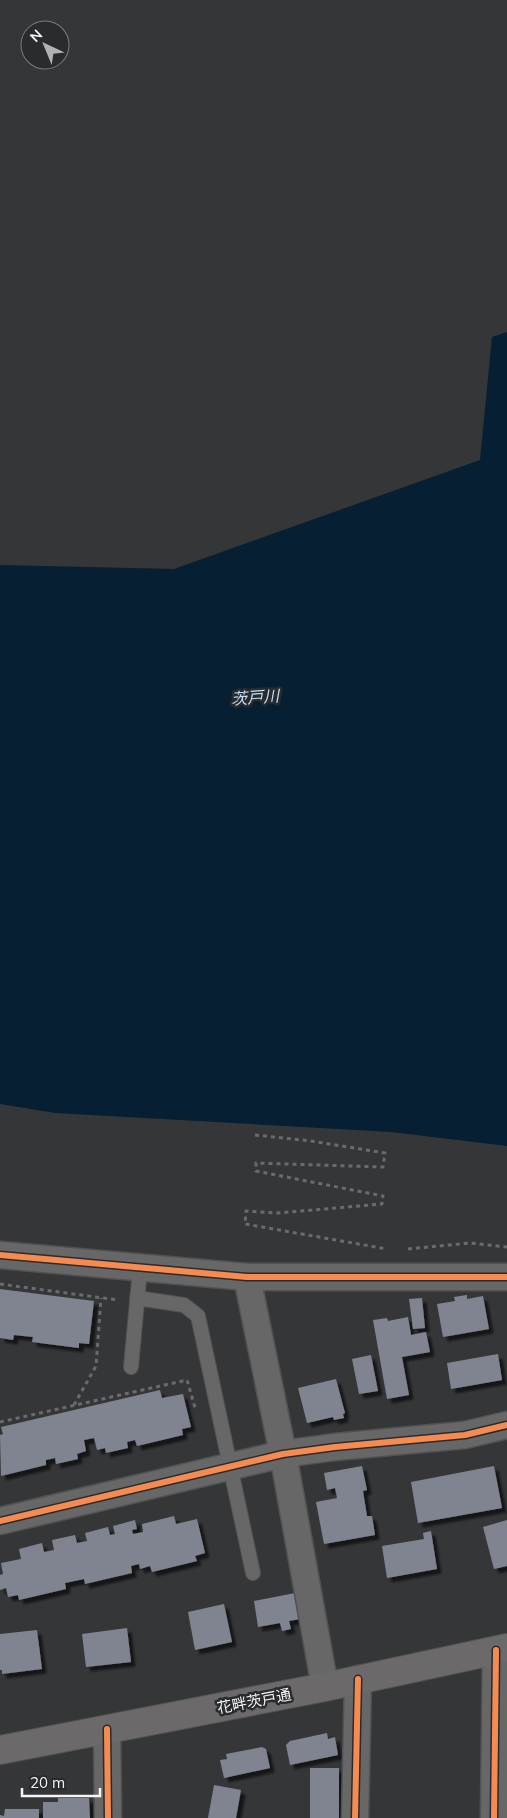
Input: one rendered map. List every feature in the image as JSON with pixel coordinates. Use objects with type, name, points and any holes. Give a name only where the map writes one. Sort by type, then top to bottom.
[{"type":"main road","name":"花畔茨戸通","points":[[0,1750],[325,1687],[501,1649]]},
{"type":"street","points":[[0,1255],[140,1269],[247,1277],[507,1277]]},
{"type":"street","points":[[247,1277],[283,1454],[325,1687]]},
{"type":"street","points":[[0,1521],[283,1454],[465,1434],[507,1425]]},
{"type":"street","points":[[494,1818],[501,1649]]},
{"type":"street","points":[[355,1818],[358,1680]]},
{"type":"street","points":[[107,1729],[108,1818]]},
{"type":"lane","points":[[131,1367],[140,1269]]},
{"type":"lane","points":[[137,1298],[184,1305],[198,1316],[253,1573]]},
{"type":"path","points":[[255,1135],[311,1141],[385,1153],[383,1167],[256,1163],[256,1171],[383,1196],[382,1204],[278,1213],[246,1211],[245,1224],[393,1250]]},
{"type":"path","points":[[403,1249],[470,1243],[507,1247]]},
{"type":"path","points":[[0,1284],[122,1300]]},
{"type":"path","points":[[74,1405],[96,1366],[101,1298]]},
{"type":"path","points":[[0,1422],[187,1380],[198,1418]]},
{"type":"water","name":"茨戸川","points":[[507,332],[507,1146],[391,1132],[55,1113],[0,1104],[0,565],[174,569],[480,460],[492,337]]},
{"type":"building","points":[[0,1289],[94,1301],[89,1344],[79,1343],[79,1348],[32,1342],[33,1337],[14,1335],[13,1340],[0,1338]]},
{"type":"building","points":[[467,1295],[467,1299],[483,1296],[489,1329],[443,1337],[437,1304],[455,1301],[454,1297]]},
{"type":"building","points":[[422,1298],[425,1328],[413,1329],[409,1299]]},
{"type":"building","points":[[408,1317],[411,1335],[426,1332],[430,1352],[402,1357],[409,1395],[387,1399],[373,1320],[387,1318],[388,1321]]},
{"type":"building","points":[[498,1354],[502,1380],[451,1389],[447,1363]]},
{"type":"building","points":[[371,1355],[378,1391],[359,1394],[352,1359]]},
{"type":"building","points":[[336,1379],[345,1413],[343,1414],[344,1418],[334,1420],[333,1417],[307,1423],[298,1388]]},
{"type":"building","points":[[160,1390],[162,1398],[183,1394],[191,1427],[182,1429],[183,1435],[137,1446],[135,1440],[127,1442],[128,1448],[106,1453],[105,1448],[97,1450],[94,1438],[84,1440],[86,1451],[77,1454],[78,1459],[56,1464],[55,1458],[46,1460],[46,1465],[1,1476],[0,1435],[3,1434],[1,1427]]},
{"type":"building","points":[[362,1466],[367,1490],[363,1491],[367,1516],[372,1516],[375,1535],[324,1544],[316,1502],[337,1498],[335,1488],[327,1490],[324,1473]]},
{"type":"building","points":[[494,1466],[502,1508],[418,1523],[411,1482]]},
{"type":"building","points":[[174,1516],[176,1524],[197,1519],[205,1553],[195,1556],[197,1561],[152,1572],[150,1566],[140,1569],[139,1564],[131,1566],[132,1573],[85,1584],[84,1579],[65,1583],[66,1589],[19,1600],[18,1595],[8,1597],[6,1588],[0,1590],[0,1575],[3,1574],[1,1563],[21,1559],[19,1549],[42,1543],[44,1552],[54,1550],[52,1540],[75,1535],[77,1543],[87,1541],[85,1533],[108,1527],[110,1535],[115,1534],[113,1526],[135,1520],[137,1529],[132,1530],[133,1534],[143,1532],[142,1524]]},
{"type":"building","points":[[507,1520],[507,1566],[494,1569],[483,1527]]},
{"type":"building","points":[[431,1531],[437,1569],[387,1578],[382,1546],[424,1539],[423,1533]]},
{"type":"building","points":[[295,1593],[300,1619],[289,1621],[291,1629],[282,1631],[280,1623],[258,1627],[254,1601]]},
{"type":"building","points":[[224,1604],[232,1642],[195,1650],[188,1612]]},
{"type":"building","points":[[127,1628],[131,1662],[86,1667],[82,1634]]},
{"type":"building","points":[[37,1630],[42,1669],[2,1674],[2,1670],[0,1670],[0,1634]]},
{"type":"building","points":[[327,1733],[328,1739],[335,1737],[338,1755],[290,1765],[286,1745],[290,1741]]},
{"type":"building","points":[[262,1747],[266,1749],[270,1768],[224,1778],[220,1760],[227,1759],[226,1754]]},
{"type":"building","points":[[310,1768],[339,1768],[339,1818],[310,1818]]},
{"type":"building","points":[[214,1785],[241,1790],[236,1818],[208,1818]]},
{"type":"building","points":[[58,1798],[89,1798],[90,1818],[43,1818],[43,1802],[58,1802]]},
{"type":"building","points":[[5,1809],[39,1809],[39,1818],[0,1818],[0,1815],[4,1816]]},
{"type":"cycle path","points":[[0,1255],[247,1277],[507,1277]]},
{"type":"cycle path","points":[[0,1521],[283,1454],[335,1447],[465,1435],[507,1425]]},
{"type":"cycle path","points":[[494,1818],[496,1650]]},
{"type":"cycle path","points":[[355,1818],[358,1679]]},
{"type":"cycle path","points":[[107,1729],[108,1818]]}]
